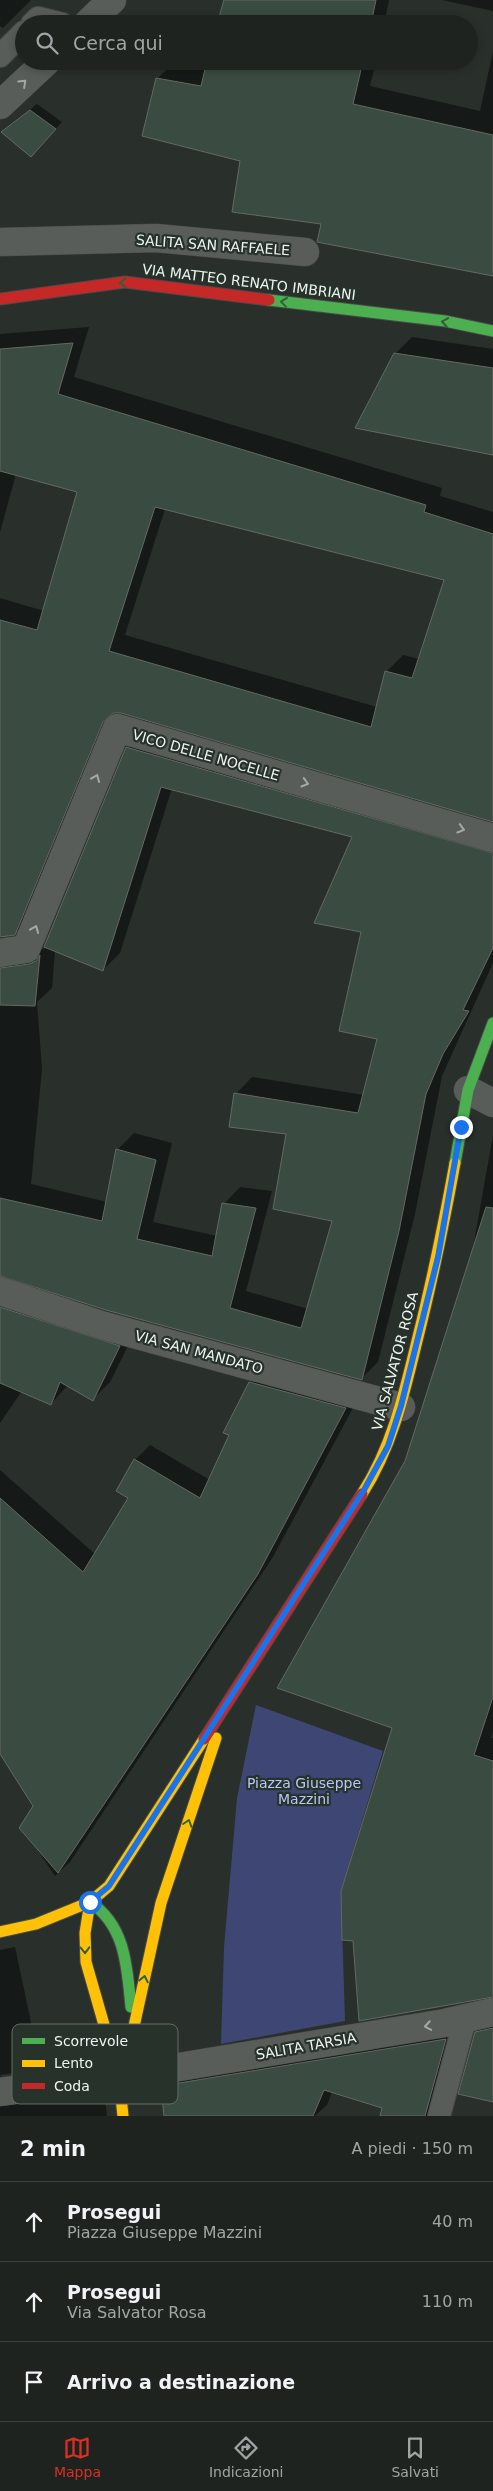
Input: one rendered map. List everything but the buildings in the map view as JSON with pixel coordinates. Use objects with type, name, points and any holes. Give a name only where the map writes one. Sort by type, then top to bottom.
[{"type":"main road","name":"VIA MATTEO RENATO IMBRIANI","points":[[0,298],[125,282],[445,321],[493,331]]},
{"type":"main road","name":"VIA SALVATOR ROSA","points":[[230,1699],[364,1490],[388,1446],[401,1406],[438,1257],[468,1090],[493,1023]]},
{"type":"main road","points":[[0,1932],[36,1924],[90,1902],[109,1886],[230,1699]]},
{"type":"main road","points":[[135,2024],[161,1903],[230,1699]]},
{"type":"main road","points":[[90,1902],[108,1917],[123,1952],[132,2024]]},
{"type":"main road","points":[[90,1902],[85,1934],[86,1962],[104,2024]]},
{"type":"street","points":[[96,15],[112,0]]},
{"type":"street","points":[[0,105],[37,70]]},
{"type":"street","name":"SALITA SAN RAFFAELE","points":[[0,242],[156,238],[305,252]]},
{"type":"street","name":"VICO DELLE NOCELLE","points":[[0,953],[26,949],[117,728],[493,838]]},
{"type":"street","points":[[468,1090],[493,1103]]},
{"type":"street","name":"VIA SAN MANDATO","points":[[0,1291],[101,1325],[401,1406]]},
{"type":"street","name":"SALITA TARSIA","points":[[178,2067],[465,2019],[493,2012]]},
{"type":"lane","points":[[0,56],[15,41]]},
{"type":"lane","points":[[439,2116],[465,2019]]},
{"type":"green space","name":"Piazza Giuseppe Mazzini","points":[[256,1705],[383,1751],[341,1891],[345,2021],[221,2044],[224,1947],[237,1798]]},
{"type":"traffic: fast","points":[[269,300],[445,321],[493,331]]},
{"type":"traffic: fast","points":[[455,1163],[468,1090],[493,1023]]},
{"type":"traffic: fast","points":[[90,1902],[102,1912],[118,1935],[126,1963],[131,2007]]},
{"type":"traffic: slow","points":[[362,1494],[381,1458],[402,1401],[433,1275],[455,1163]]},
{"type":"traffic: slow","points":[[135,2024],[161,1903],[216,1738]]},
{"type":"traffic: slow","points":[[104,2024],[86,1962],[85,1933],[90,1902],[109,1886],[204,1739]]},
{"type":"traffic: slow","points":[[0,1932],[36,1924],[90,1902]]},
{"type":"traffic: slow","points":[[122,2104],[123,2116]]},
{"type":"traffic: jam","points":[[0,299],[125,282],[269,300]]},
{"type":"traffic: jam","points":[[204,1739],[362,1494]]},
{"type":"route","points":[[90,1902],[109,1886],[364,1490],[388,1446],[401,1406],[438,1257],[461,1127]]}]
